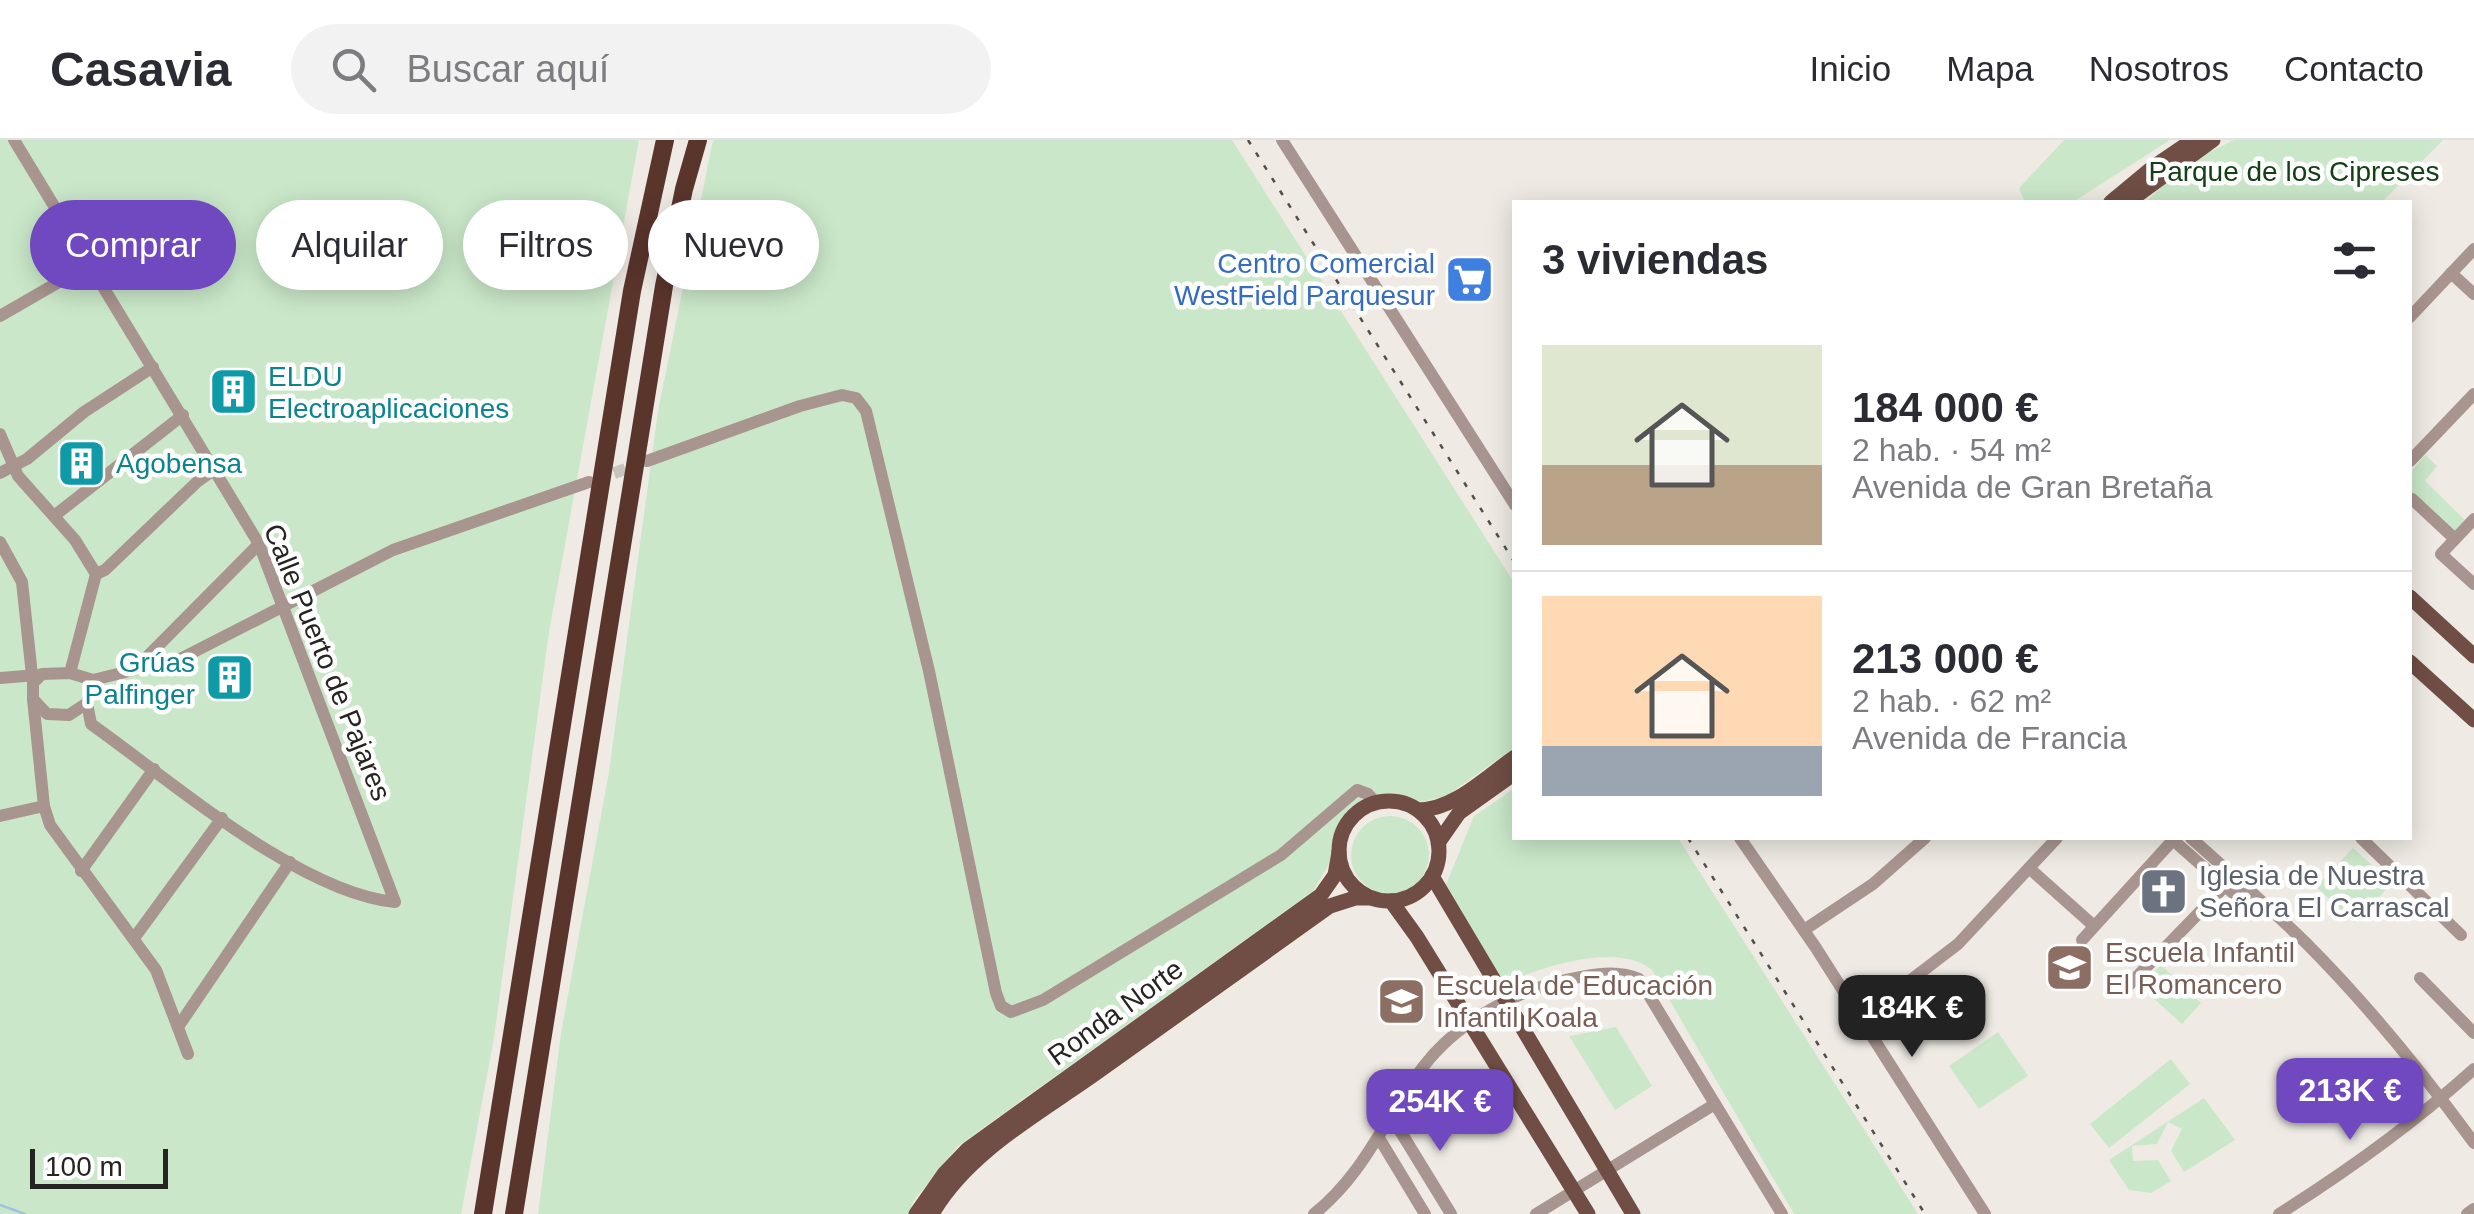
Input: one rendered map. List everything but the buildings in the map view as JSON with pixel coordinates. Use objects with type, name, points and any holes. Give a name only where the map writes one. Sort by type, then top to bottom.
[{"type":"highway","points":[[484,1214],[632,291],[665,140]]},
{"type":"highway","points":[[514,1214],[664,286],[698,140]]},
{"type":"main road","points":[[2113,200],[2193,140]]},
{"type":"main road","points":[[2131,200],[2213,140]]},
{"type":"main road","points":[[2412,599],[2474,656]]},
{"type":"main road","points":[[2412,664],[2474,720]]},
{"type":"main road","points":[[1376,803],[1398,802],[1418,810],[1432,810],[1454,800],[1512,758]]},
{"type":"main road","points":[[1438,843],[1459,813],[1512,775]]},
{"type":"main road","name":"Ronda Norte","points":[[916,1214],[944,1174],[968,1149],[1321,895],[1335,875],[1342,836],[1349,821],[1376,803]]},
{"type":"main road","points":[[1418,810],[1427,819],[1438,843],[1437,866],[1415,894],[1391,901],[1588,1214]]},
{"type":"main road","points":[[1339,852],[1348,880],[1371,898]]},
{"type":"main road","points":[[1432,876],[1633,1214]]},
{"type":"main road","name":"Ronda Norte","points":[[932,1214],[950,1187],[983,1155],[1330,906],[1355,898],[1391,901]]},
{"type":"street","name":"Calle Puerto de Pajares","points":[[14,140],[51,200]]},
{"type":"street","points":[[1282,140],[1512,500]]},
{"type":"street","points":[[2412,315],[2474,246]]},
{"type":"street","points":[[2453,270],[2474,258]]},
{"type":"street","points":[[2453,270],[2474,294]]},
{"type":"street","points":[[0,316],[45,290]]},
{"type":"street","name":"Calle Puerto de Pajares","points":[[106,290],[260,544],[395,902],[368,899],[290,862]]},
{"type":"street","points":[[6,469],[154,367]]},
{"type":"street","points":[[2412,459],[2474,394]]},
{"type":"street","points":[[647,461],[800,406],[842,395],[856,398],[866,411],[929,671],[996,993],[1001,1006],[1011,1012],[1042,1000],[1281,855],[1357,790],[1376,803]]},
{"type":"street","points":[[54,516],[183,415]]},
{"type":"street","points":[[0,434],[6,469],[75,540],[96,574],[70,672]]},
{"type":"street","points":[[96,574],[215,469]]},
{"type":"street","points":[[35,685],[70,672],[93,680],[182,658],[393,550],[589,482]]},
{"type":"street","points":[[2412,499],[2455,539]]},
{"type":"street","points":[[2474,519],[2442,554],[2474,584]]},
{"type":"street","points":[[0,542],[22,582],[44,806],[50,825],[156,970],[188,1054]]},
{"type":"street","points":[[134,670],[260,544]]},
{"type":"street","points":[[0,573],[16,572]]},
{"type":"street","points":[[0,678],[16,676],[35,685],[50,715]]},
{"type":"street","points":[[93,680],[87,703],[92,724],[271,854],[290,862],[178,1027]]},
{"type":"street","points":[[50,715],[69,715],[87,703]]},
{"type":"street","points":[[36,734],[50,715]]},
{"type":"street","points":[[81,871],[154,768]]},
{"type":"street","points":[[0,816],[44,806]]},
{"type":"street","points":[[135,937],[222,818]]},
{"type":"street","points":[[1745,840],[1985,1214]]},
{"type":"street","points":[[1804,930],[1873,884],[1923,840]]},
{"type":"street","points":[[1861,1018],[1958,944],[2055,840]]},
{"type":"street","points":[[2082,940],[2173,840],[2233,893],[2241,884]]},
{"type":"street","points":[[2193,840],[2344,984],[2474,1144]]},
{"type":"street","points":[[2362,840],[2461,935]]},
{"type":"street","points":[[2029,868],[2094,926]]},
{"type":"street","points":[[2126,988],[2224,886]]},
{"type":"street","points":[[1314,1214],[1337,1195],[1424,1066],[1470,1024],[1534,989],[1576,977],[1626,974],[1639,979],[1782,1214]]},
{"type":"street","points":[[2420,978],[2474,1033]]},
{"type":"street","points":[[2279,1214],[2366,1158],[2442,1100],[2474,1069]]},
{"type":"street","points":[[1536,1214],[1715,1104]]},
{"type":"street","points":[[1391,1116],[1452,1214]]},
{"type":"street","points":[[1379,1138],[1426,1214]]},
{"type":"street","points":[[2467,1214],[2474,1209]]},
{"type":"green space","points":[[0,140],[639,140],[628,200],[463,200],[463,290],[612,290],[549,632],[494,1038],[461,1214],[0,1214]]},
{"type":"green space","points":[[713,140],[1232,140],[1512,579],[1512,749],[1448,795],[1422,802],[1391,796],[1360,802],[1340,824],[1328,866],[1313,891],[958,1146],[914,1200],[909,1214],[538,1214],[561,1033],[609,772],[658,411],[683,290],[819,290],[819,200],[701,200]]},
{"type":"green space","points":[[2064,140],[2170,140],[2076,200],[2024,200],[2019,188]]},
{"type":"green space","name":"Parque de los Cipreses","points":[[2234,140],[2443,140],[2384,200],[2148,200],[2183,165]]},
{"type":"green space","points":[[2425,455],[2437,466],[2425,481],[2466,521],[2454,534],[2412,496],[2412,471]]},
{"type":"green space","points":[[1512,790],[1512,840],[1679,840],[1918,1214],[1794,1214],[1652,970],[1637,962],[1600,957],[1559,964],[1505,983],[1445,887],[1474,816]]},
{"type":"green space","points":[[1390,816],[1405,819],[1417,828],[1426,840],[1426,870],[1417,882],[1405,891],[1390,894],[1375,891],[1363,882],[1354,870],[1351,855],[1354,840],[1363,828],[1375,819]]},
{"type":"green space","points":[[2353,848],[2392,883],[2355,923],[2316,887]]},
{"type":"green space","points":[[2161,965],[2201,1003],[2182,1024],[2141,987]]},
{"type":"green space","points":[[1616,1027],[1652,1086],[1615,1110],[1569,1036]]},
{"type":"green space","points":[[1998,1032],[2028,1076],[1979,1109],[1949,1066]]},
{"type":"green space","points":[[2171,1059],[2190,1084],[2109,1148],[2090,1124]]},
{"type":"green space","points":[[2204,1098],[2235,1140],[2184,1172],[2171,1151],[2182,1129],[2168,1122],[2157,1144],[2132,1146],[2133,1161],[2158,1160],[2171,1181],[2151,1193],[2129,1190],[2109,1160]]},
{"type":"waterway","points":[[0,1205],[25,1214]]},
{"type":"tunnel","points":[[597,479],[640,464]]},
{"type":"railway","points":[[1248,140],[1512,558]]},
{"type":"railway","points":[[1689,840],[1925,1214]]},
{"type":"place","name":"Centro Comercial WestField Parquesur","points":[[1470,279]]},
{"type":"place","name":"ELDU Electroaplicaciones","points":[[233,392]]},
{"type":"place","name":"Agobensa","points":[[81,463]]},
{"type":"place","name":"Grúas Palfinger","points":[[230,678]]},
{"type":"place","name":"Iglesia de Nuestra Señora El Carrascal","points":[[2164,891]]},
{"type":"place","name":"Escuela Infantil El Romancero","points":[[2070,968]]},
{"type":"place","name":"Escuela de Educación Infantil Koala","points":[[1401,1001]]}]
